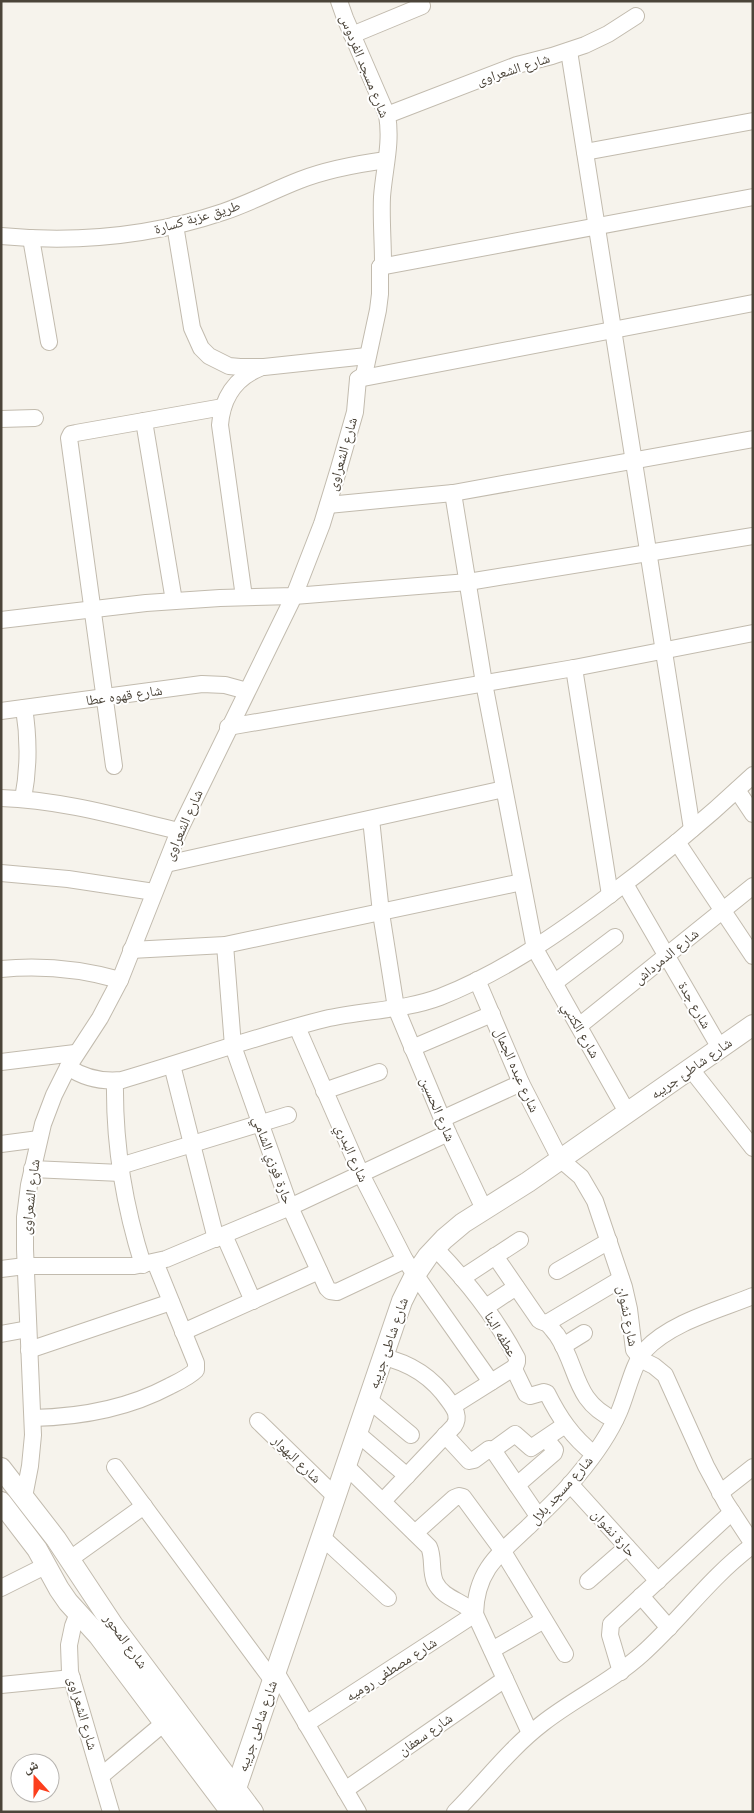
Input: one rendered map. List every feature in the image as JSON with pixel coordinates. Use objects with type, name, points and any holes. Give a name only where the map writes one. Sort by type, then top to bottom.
[{"type":"street","name":"شارع مسجد الفردوس","points":[[339,1],[386,115],[389,138],[386,160]]},
{"type":"street","points":[[352,35],[422,6]]},
{"type":"street","name":"شارع الشعراوى","points":[[386,115],[517,65],[569,51],[608,34],[636,16]]},
{"type":"street","points":[[569,51],[692,829]]},
{"type":"street","points":[[585,152],[753,121]]},
{"type":"street","name":"شارع الشعراوى","points":[[24,1497],[31,1458],[32,1418],[25,1266],[25,1217],[32,1169],[39,1140],[54,1095],[72,1060],[100,1018],[120,980],[179,831],[228,727],[294,596],[328,505],[355,412],[358,378],[364,375],[375,326],[380,294],[380,266],[383,263],[382,200],[386,160]]},
{"type":"street","name":"طريق عزبة كسارة","points":[[1,236],[67,239],[140,233],[207,217],[239,207],[301,179],[352,165],[386,160]]},
{"type":"street","points":[[380,266],[753,197]]},
{"type":"street","points":[[175,225],[191,323],[201,348],[209,356],[229,366],[264,367],[368,356]]},
{"type":"street","points":[[31,238],[48,342]]},
{"type":"street","points":[[358,378],[753,303]]},
{"type":"street","points":[[244,597],[220,434],[221,416],[230,392],[248,374],[264,367]]},
{"type":"street","points":[[114,766],[68,438],[71,434],[76,433],[223,407]]},
{"type":"street","points":[[1,419],[35,418]]},
{"type":"street","points":[[144,421],[174,601]]},
{"type":"street","points":[[328,505],[453,493],[633,459],[753,439]]},
{"type":"street","name":"شارع الكتبي","points":[[453,493],[484,683],[535,948],[627,1112]]},
{"type":"street","points":[[1,620],[92,608],[174,601],[294,596],[468,582],[753,536]]},
{"type":"street","points":[[228,727],[574,668],[753,633]]},
{"type":"street","points":[[574,668],[610,895]]},
{"type":"street","name":"شارع قهوه عطا","points":[[1,711],[202,684],[225,685],[246,691]]},
{"type":"street","points":[[23,799],[28,759],[24,708]]},
{"type":"street","points":[[1,1062],[72,1060],[86,1077],[115,1081],[339,1016],[396,1008],[438,998],[477,980],[535,948],[610,895],[677,842],[753,775]]},
{"type":"street","points":[[166,864],[504,789]]},
{"type":"street","points":[[737,790],[753,814]]},
{"type":"street","points":[[1,798],[23,799],[70,806],[179,831]]},
{"type":"street","name":"شارع الحسين","points":[[371,819],[381,913],[396,1008],[445,1126],[484,1209]]},
{"type":"street","points":[[677,842],[753,956]]},
{"type":"street","points":[[1,872],[76,880],[154,892]]},
{"type":"street","points":[[131,950],[225,945],[522,882]]},
{"type":"street","name":"شارع جدة","points":[[625,884],[720,1048]]},
{"type":"street","name":"شارع الدمرداش","points":[[579,1026],[753,886]]},
{"type":"street","points":[[554,983],[615,937]]},
{"type":"street","name":"حارة فوزي الشامي","points":[[225,945],[233,1046],[290,1207],[329,1290],[337,1292],[410,1268]]},
{"type":"street","points":[[1,969],[60,968],[120,980]]},
{"type":"street","name":"شارع عبده الجمال","points":[[477,980],[521,1083],[560,1159]]},
{"type":"street","points":[[412,1048],[492,1014]]},
{"type":"street","name":"شارع البدري","points":[[297,1027],[361,1174],[410,1268],[490,1382]]},
{"type":"street","name":"شارع شاطئ جريبه","points":[[229,1811],[402,1300],[410,1268],[458,1226],[528,1182],[690,1068],[751,1028]]},
{"type":"street","points":[[172,1065],[192,1144],[220,1237],[253,1301]]},
{"type":"street","points":[[690,1068],[753,1148]]},
{"type":"street","points":[[324,1091],[379,1072]]},
{"type":"street","points":[[32,1418],[66,1417],[116,1408],[178,1382],[193,1373],[196,1367],[171,1302],[149,1264],[132,1226],[120,1170],[115,1081]]},
{"type":"street","points":[[1,1269],[25,1266],[149,1264],[220,1237],[361,1174],[521,1083]]},
{"type":"street","points":[[32,1169],[120,1170],[192,1144],[288,1115]]},
{"type":"street","points":[[1,1144],[39,1140]]},
{"type":"street","name":"شارع نشوان","points":[[560,1159],[581,1177],[591,1192],[622,1279],[629,1310],[632,1345],[639,1357],[658,1369],[668,1379],[693,1439],[720,1492],[753,1544]]},
{"type":"street","points":[[462,1278],[520,1240]]},
{"type":"street","points":[[557,1271],[609,1241]]},
{"type":"street","name":"عطفه البنا","points":[[435,1248],[486,1307],[500,1328],[516,1358],[515,1372],[526,1394],[530,1396],[544,1392],[547,1393],[565,1425],[594,1454]]},
{"type":"street","points":[[495,1256],[539,1320],[547,1323],[563,1346],[583,1394],[597,1409],[615,1420]]},
{"type":"street","points":[[183,1332],[319,1271]]},
{"type":"street","points":[[547,1323],[622,1279]]},
{"type":"street","points":[[486,1307],[516,1287]]},
{"type":"street","points":[[639,1357],[652,1343],[676,1328],[753,1296]]},
{"type":"street","points":[[29,1350],[171,1302]]},
{"type":"street","points":[[1,1334],[28,1329]]},
{"type":"street","points":[[563,1346],[584,1333]]},
{"type":"street","points":[[383,1357],[410,1366],[425,1376],[439,1388],[453,1406],[457,1420],[445,1436],[383,1502]]},
{"type":"street","name":"شارع مسجد بلال","points":[[475,1614],[477,1594],[484,1574],[502,1550],[570,1484],[594,1454],[615,1420],[639,1357]]},
{"type":"street","points":[[453,1406],[515,1367]]},
{"type":"street","points":[[368,1400],[411,1435]]},
{"type":"street","name":"شارع البهوار","points":[[258,1421],[336,1497]]},
{"type":"street","points":[[445,1436],[469,1460],[474,1460],[489,1449],[493,1450],[515,1434],[530,1448],[565,1425]]},
{"type":"street","points":[[357,1433],[407,1476]]},
{"type":"street","points":[[517,1485],[554,1453],[555,1450],[546,1438]]},
{"type":"street","points":[[493,1450],[538,1516]]},
{"type":"street","points":[[346,1466],[429,1547],[431,1551],[431,1568],[440,1588],[450,1599],[467,1606],[475,1614],[530,1733]]},
{"type":"street","points":[[115,1467],[274,1677],[306,1724],[358,1812]]},
{"type":"street","points":[[720,1492],[753,1467]]},
{"type":"street","name":"شارع المحور","points":[[1,1468],[70,1559],[113,1625],[254,1812]]},
{"type":"street","name":"حارة نشوان","points":[[570,1484],[658,1581]]},
{"type":"street","points":[[415,1533],[454,1498],[460,1496],[464,1499],[502,1550],[565,1654]]},
{"type":"street","name":"شارع المحور","points":[[1,1502],[47,1565],[59,1589],[98,1635],[229,1811]]},
{"type":"street","points":[[70,1559],[144,1506]]},
{"type":"street","points":[[621,1672],[610,1635],[612,1622],[732,1512]]},
{"type":"street","points":[[322,1538],[388,1598]]},
{"type":"street","points":[[455,1812],[507,1755],[530,1733],[556,1713],[596,1690],[621,1672],[669,1628],[708,1584],[753,1544]]},
{"type":"street","points":[[588,1581],[627,1547]]},
{"type":"street","points":[[1,1588],[47,1565]]},
{"type":"street","points":[[641,1596],[669,1628]]},
{"type":"street","name":"شارع الشعراوى","points":[[78,1613],[69,1645],[69,1665],[111,1812]]},
{"type":"street","name":"شارع مصطفى روميه","points":[[306,1724],[475,1614]]},
{"type":"street","points":[[492,1650],[544,1620]]},
{"type":"street","points":[[1,1685],[72,1678]]},
{"type":"street","name":"شارع سعفان","points":[[345,1790],[505,1678]]},
{"type":"street","points":[[101,1776],[164,1724]]}]
